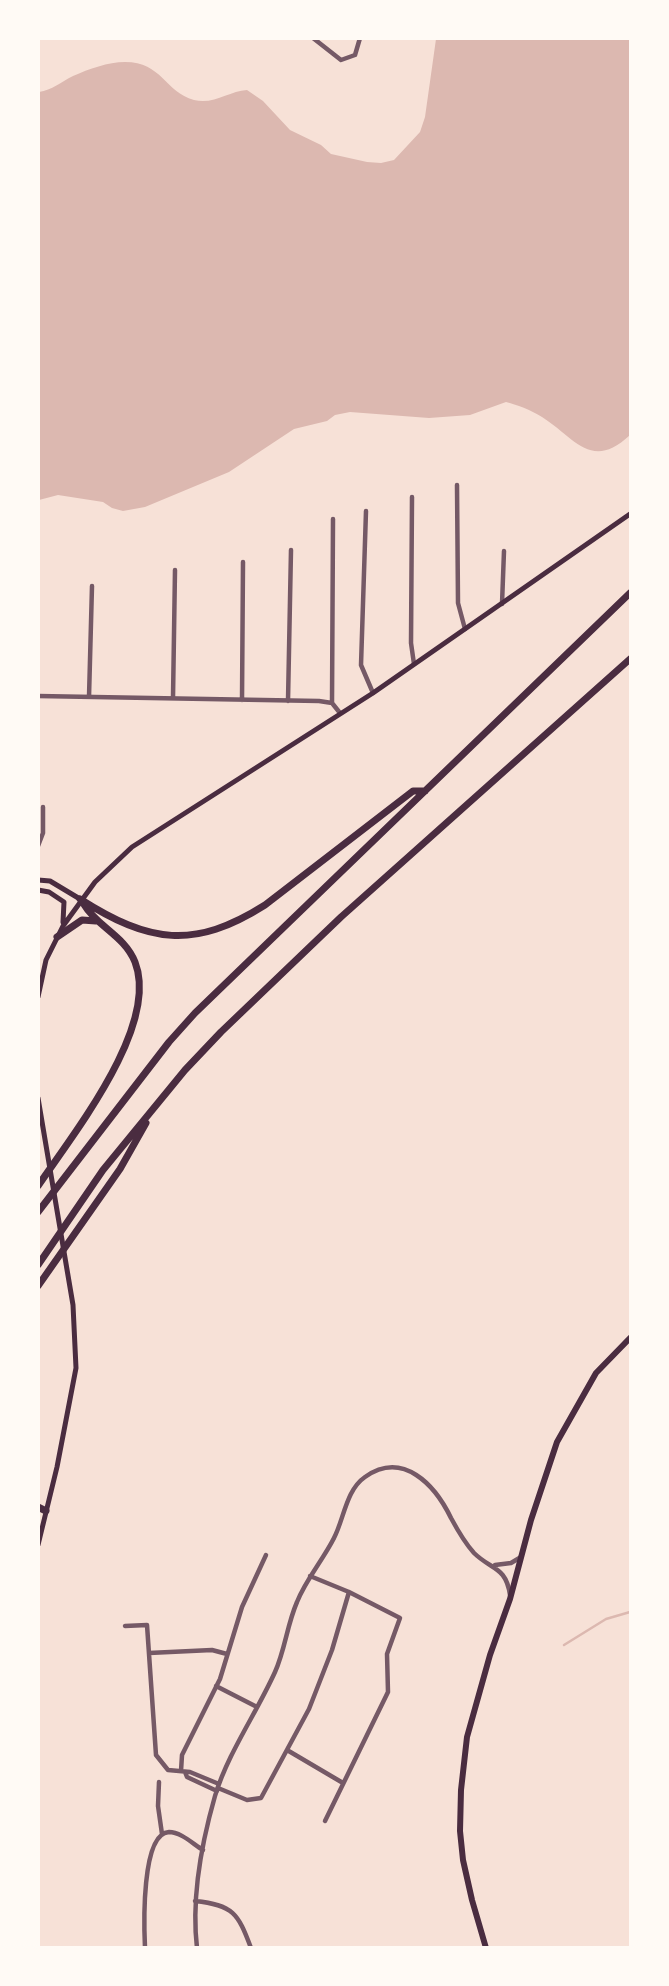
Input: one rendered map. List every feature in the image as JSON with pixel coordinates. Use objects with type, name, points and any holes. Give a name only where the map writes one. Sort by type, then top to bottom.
[{"type":"highway","points":[[38,1212],[169,1042],[195,1013],[631,593]]},
{"type":"highway","points":[[38,1265],[103,1170],[186,1070],[265,988],[631,659]]},
{"type":"highway","points":[[80,899],[113,919],[148,933],[182,936],[215,930],[238,921],[264,905],[413,791],[425,791]]},
{"type":"highway","points":[[38,1186],[108,1079],[127,1042],[138,1009],[140,987],[135,962],[122,940],[89,915],[80,899]]},
{"type":"highway","points":[[57,937],[82,920],[91,919],[98,922]]},
{"type":"highway","points":[[38,1286],[120,1169],[158,1104]]},
{"type":"main road","points":[[38,997],[46,960],[62,926],[80,899],[118,859],[153,831],[373,693],[631,514]]},
{"type":"main road","points":[[38,880],[50,881],[80,899]]},
{"type":"main road","points":[[38,890],[49,892],[64,902],[62,926]]},
{"type":"main road","points":[[38,1098],[71,1294],[76,1368],[60,1456],[41,1510],[38,1545]]},
{"type":"main road","points":[[486,1948],[471,1900],[463,1860],[461,1790],[467,1737],[557,1442],[596,1373],[631,1338]]},
{"type":"street","points":[[313,38],[341,60],[352,57],[360,38]]},
{"type":"street","points":[[457,485],[458,603],[466,629]]},
{"type":"street","points":[[412,497],[411,643],[414,664]]},
{"type":"street","points":[[366,511],[361,665],[373,693]]},
{"type":"street","points":[[333,519],[332,703],[340,713]]},
{"type":"street","points":[[288,701],[291,550]]},
{"type":"street","points":[[502,604],[504,551]]},
{"type":"street","points":[[242,700],[243,562]]},
{"type":"street","points":[[173,698],[175,570]]},
{"type":"street","points":[[89,697],[92,586]]},
{"type":"street","points":[[38,696],[332,703]]},
{"type":"street","points":[[38,846],[43,833],[43,807]]},
{"type":"street","points":[[197,1948],[195,1901],[203,1850],[218,1788],[280,1659],[292,1612],[310,1576],[334,1538],[353,1490],[363,1478],[375,1471],[394,1468],[418,1475],[427,1481],[440,1497],[467,1546],[501,1572],[508,1583],[510,1599]]},
{"type":"street","points":[[183,1772],[182,1755],[216,1686],[242,1607],[266,1555]]},
{"type":"street","points":[[494,1565],[511,1563],[522,1557]]},
{"type":"street","points":[[310,1576],[400,1618],[387,1654],[388,1692],[325,1821]]},
{"type":"street","points":[[125,1626],[147,1625],[156,1755],[169,1770],[190,1772],[247,1800],[261,1798],[309,1709],[332,1650],[349,1592]]},
{"type":"street","points":[[149,1653],[212,1650],[227,1654]]},
{"type":"street","points":[[216,1686],[257,1707]]},
{"type":"street","points":[[287,1750],[343,1783]]},
{"type":"street","points":[[159,1782],[158,1806],[162,1834]]},
{"type":"street","points":[[145,1948],[145,1887],[154,1841],[162,1834],[177,1834],[203,1850]]},
{"type":"street","points":[[195,1901],[219,1904],[236,1913],[251,1948]]},
{"type":"shaded area","points":[[436,39],[630,39],[630,435],[616,446],[604,451],[593,451],[574,441],[538,414],[506,402],[470,415],[429,418],[350,412],[294,429],[229,472],[145,507],[123,511],[103,502],[58,495],[39,500],[39,92],[99,66],[119,62],[137,63],[155,72],[176,91],[194,100],[208,101],[247,90],[263,101],[290,130],[321,145],[331,154],[381,163],[394,160],[420,132],[425,117]]},
{"type":"waterway","points":[[564,1645],[606,1619],[630,1612]]}]
